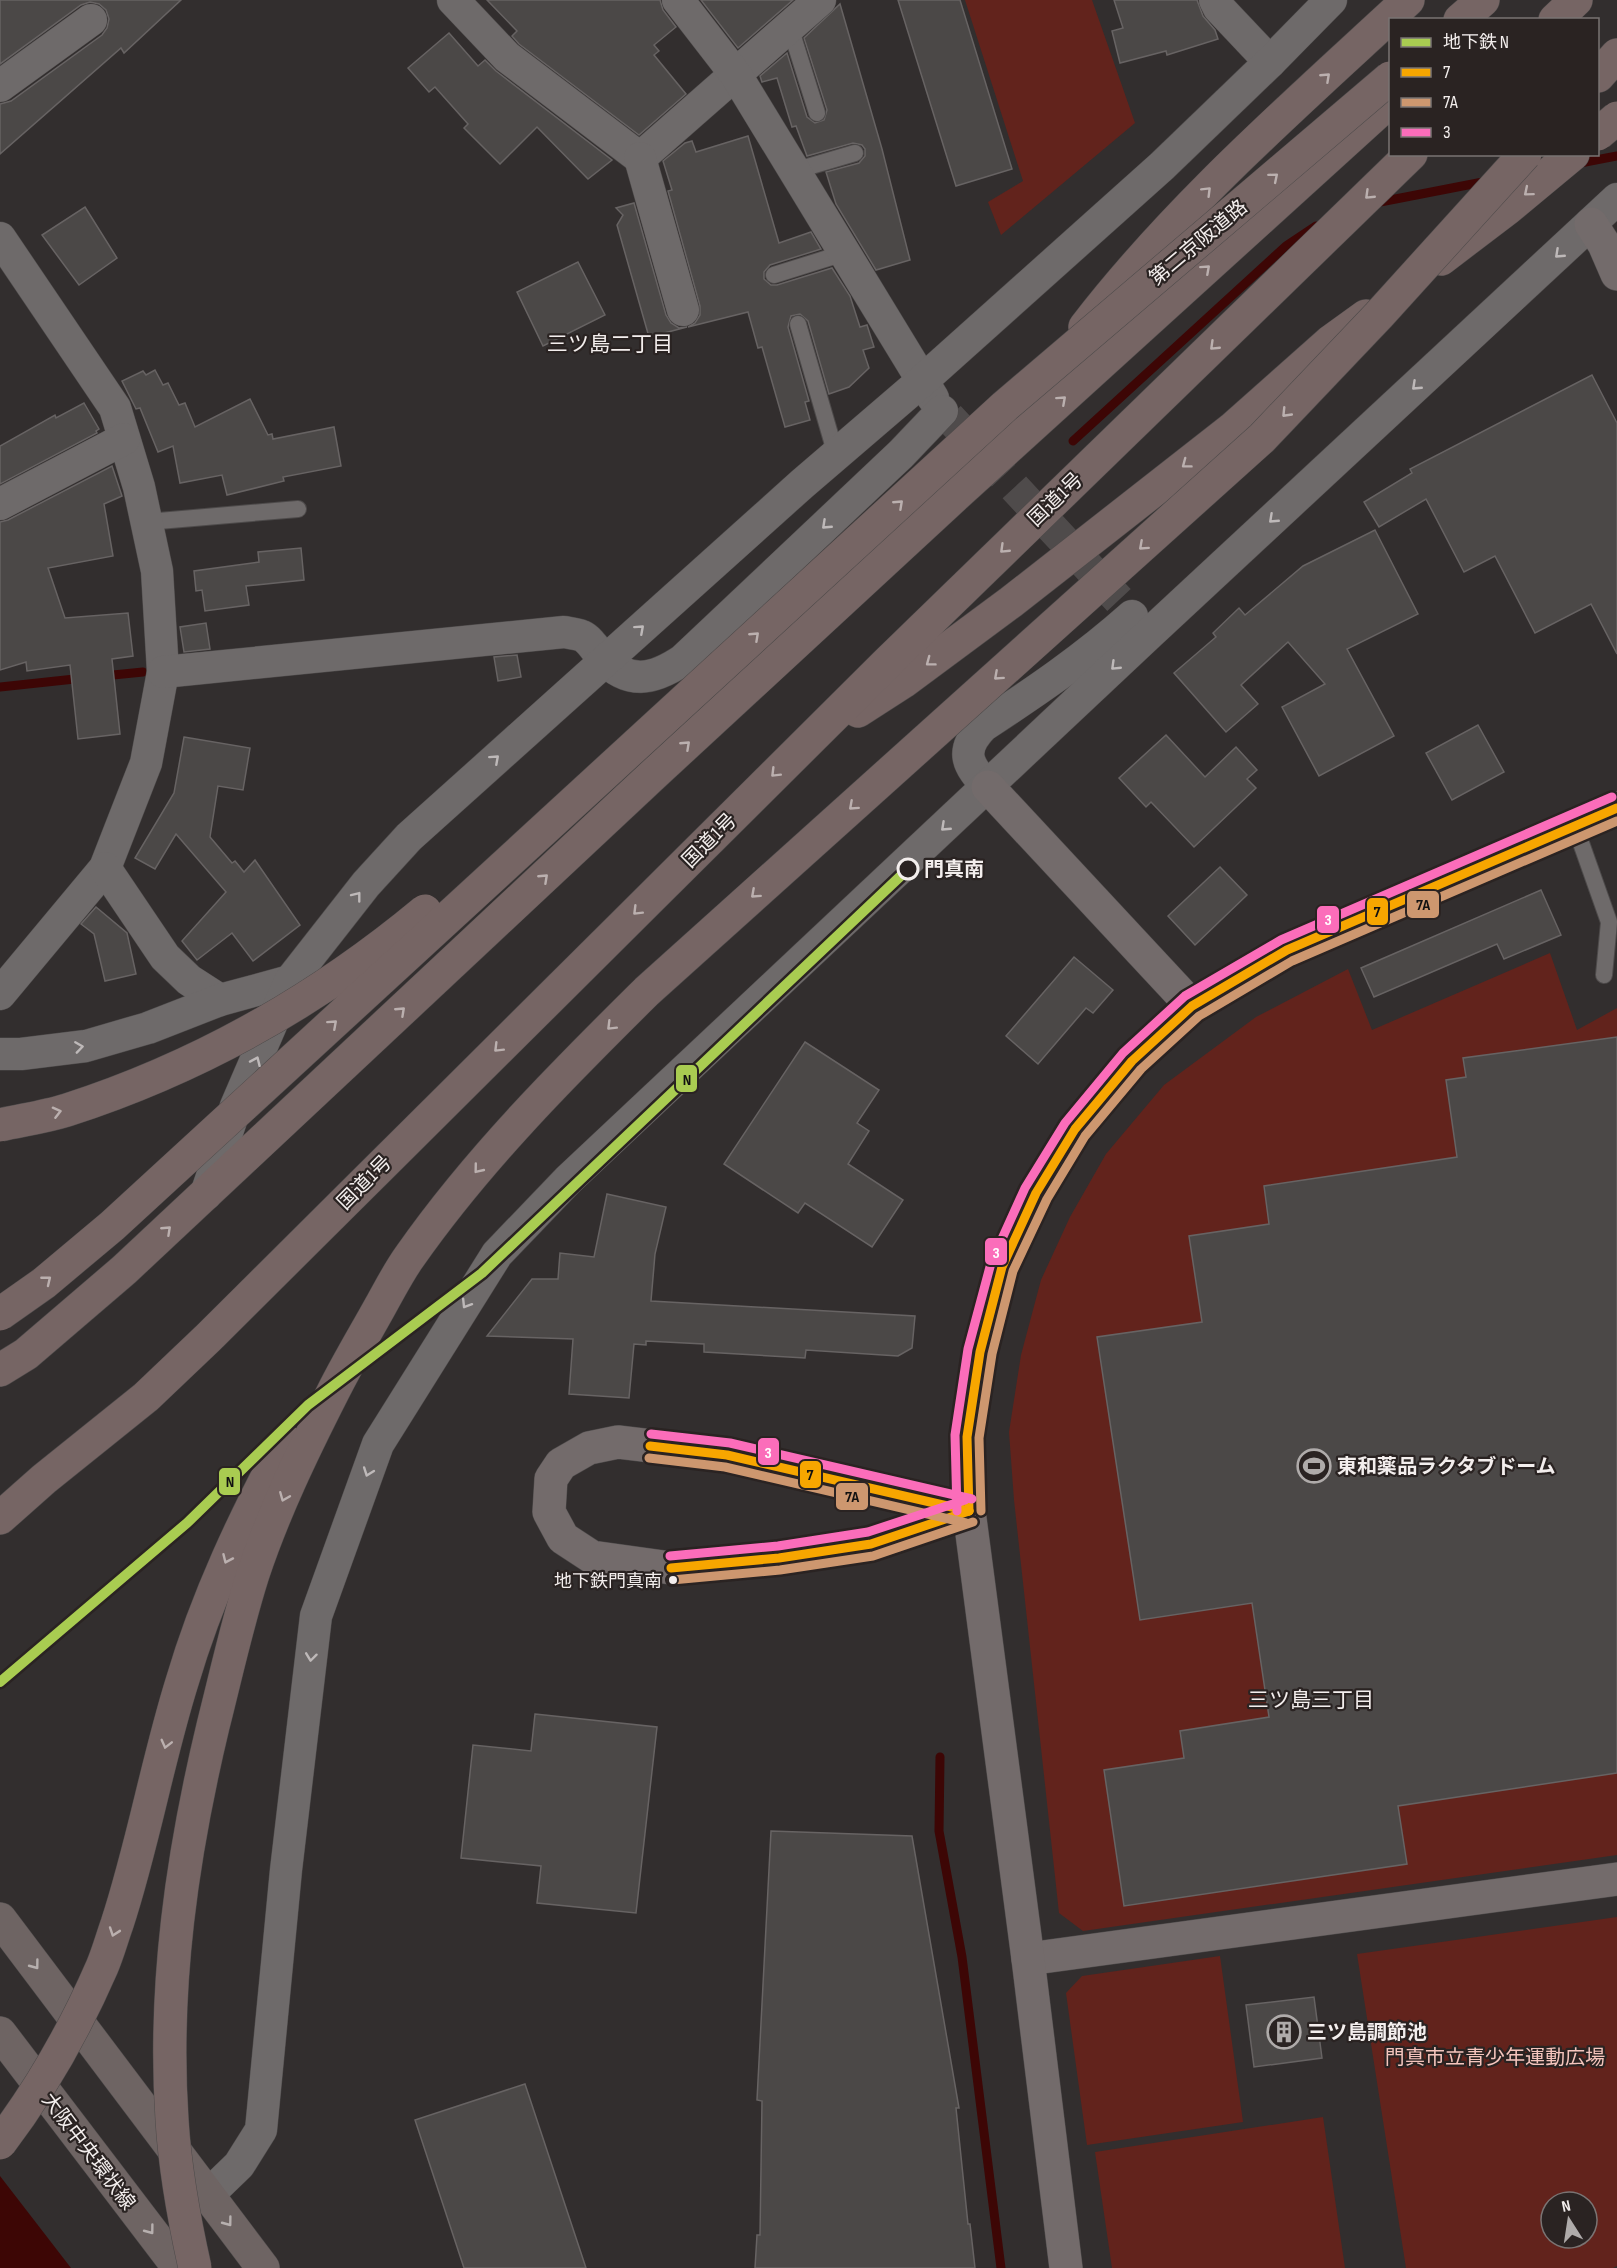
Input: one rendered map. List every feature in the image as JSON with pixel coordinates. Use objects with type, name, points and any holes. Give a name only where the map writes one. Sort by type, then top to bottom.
[{"type":"highway","points":[[956,495],[1105,301],[1188,210],[1283,116],[1408,0]]},
{"type":"highway","points":[[1462,18],[1483,0]]},
{"type":"highway","points":[[1483,18],[1503,0]]},
{"type":"highway","points":[[1557,18],[1576,0]]},
{"type":"highway","points":[[1599,75],[1617,55]]},
{"type":"highway","name":"第二京阪道路","points":[[728,662],[1005,406],[1389,79]]},
{"type":"highway","points":[[0,1370],[26,1354],[124,1270],[956,495],[1389,102]]},
{"type":"highway","points":[[1599,134],[1617,120]]},
{"type":"highway","name":"国道1号","points":[[0,1518],[44,1479],[146,1397],[208,1338],[804,745],[1409,156]]},
{"type":"highway","points":[[0,2143],[29,2104],[68,2035],[103,1965],[128,1892],[181,1683],[211,1595],[243,1523],[286,1442],[339,1353],[408,1257],[482,1164],[563,1074],[646,991],[1262,438],[1379,315],[1523,156]]},
{"type":"highway","points":[[804,745],[903,682],[1011,602],[1232,429],[1330,342],[1508,208],[1571,156]]},
{"type":"highway","points":[[0,1125],[65,1110],[139,1085],[216,1050],[304,1001],[396,936],[728,662]]},
{"type":"highway","points":[[0,1314],[44,1283],[112,1226],[728,662]]},
{"type":"highway","points":[[195,2268],[176,2163],[172,2119],[171,2059],[174,1954],[180,1899],[199,1787],[225,1675],[253,1574],[296,1465],[347,1364],[408,1257]]},
{"type":"main road","points":[[0,1919],[263,2268]]},
{"type":"main road","name":"大阪中央環状線","points":[[0,2033],[179,2268]]},
{"type":"street","points":[[453,0],[507,57],[640,158],[683,310]]},
{"type":"street","points":[[162,672],[564,632],[584,636],[605,660],[621,673],[636,678],[652,676],[668,670],[683,660],[946,414],[922,381],[736,75],[678,0]]},
{"type":"street","points":[[640,158],[820,0]]},
{"type":"street","points":[[1215,0],[1219,8],[1270,62]]},
{"type":"street","points":[[206,1194],[236,1106],[290,981],[366,884],[409,837],[1162,166],[1331,0]]},
{"type":"street","points":[[0,86],[91,20]]},
{"type":"street","points":[[1599,121],[1617,120]]},
{"type":"street","points":[[1192,1006],[974,772],[969,760],[968,748],[974,736],[983,726],[1059,676],[1095,649],[1591,224],[1617,199]]},
{"type":"street","points":[[1591,224],[1604,244],[1617,274]]},
{"type":"street","points":[[0,238],[115,408],[139,486],[157,571],[162,672],[146,763],[105,868],[0,994]]},
{"type":"street","points":[[0,504],[124,439]]},
{"type":"street","points":[[208,2195],[238,2165],[261,2130],[286,1870],[316,1616],[378,1444],[497,1254],[568,1180],[988,787],[1134,616]]},
{"type":"street","points":[[1066,2268],[969,1511],[967,1437],[980,1352],[1002,1267],[1036,1193],[1075,1128],[1132,1061],[1192,1006],[1287,950],[1617,808]]},
{"type":"street","points":[[105,868],[165,957],[189,980],[220,1000]]},
{"type":"street","points":[[0,1054],[21,1054],[86,1046],[148,1028],[220,1000],[290,981]]},
{"type":"street","points":[[618,1442],[727,1455],[969,1511],[871,1544],[778,1558],[671,1568],[592,1557],[563,1538],[549,1512],[551,1479],[561,1464],[589,1448],[618,1442]]},
{"type":"street","points":[[1028,1959],[1617,1879]]},
{"type":"lane","points":[[790,27],[818,112]]},
{"type":"lane","points":[[794,171],[855,153]]},
{"type":"lane","points":[[774,275],[844,253]]},
{"type":"lane","points":[[798,324],[836,455]]},
{"type":"lane","points":[[147,522],[298,509]]},
{"type":"lane","points":[[1575,826],[1609,922],[1604,975]]},
{"type":"green space","points":[[965,0],[1092,0],[1135,123],[1001,235],[988,202],[1023,181]]},
{"type":"green space","name":"東和薬品ラクタブドーム","points":[[1550,953],[1577,1030],[1617,1008],[1617,1855],[1083,1931],[1059,1913],[1014,1500],[1009,1432],[1021,1355],[1041,1280],[1070,1217],[1106,1154],[1164,1085],[1256,1017],[1348,969],[1372,1030]]},
{"type":"green space","name":"門真市立青少年運動広場","points":[[1617,1917],[1617,2266],[1613,2268],[1406,2268],[1357,1954]]},
{"type":"green space","points":[[1220,1956],[1243,2122],[1087,2145],[1066,1993],[1082,1976]]},
{"type":"green space","points":[[1323,2117],[1345,2268],[1112,2268],[1095,2152]]},
{"type":"shaded area","points":[[0,2176],[71,2268],[0,2268]]},
{"type":"building","points":[[0,0],[181,0],[124,53],[121,48],[0,154],[0,104],[11,101],[102,35],[109,19],[106,10],[99,4],[90,2],[81,5],[0,64]]},
{"type":"building","points":[[487,0],[660,0],[663,10],[676,27],[654,45],[659,51],[654,55],[686,94],[639,135],[519,44],[512,36],[517,31]]},
{"type":"building","points":[[701,0],[793,0],[738,48]]},
{"type":"building","points":[[898,0],[960,0],[1012,169],[956,186]]},
{"type":"building","points":[[1114,0],[1197,0],[1203,16],[1215,30],[1218,39],[1167,55],[1166,51],[1120,63],[1112,31],[1123,28]]},
{"type":"building","points":[[840,4],[882,149],[910,260],[876,270],[836,204],[826,172],[859,163],[865,156],[865,149],[862,145],[853,143],[807,156],[796,126],[792,127],[777,78],[762,82],[760,76],[787,53],[807,117],[815,123],[824,120],[827,110],[804,38]]},
{"type":"building","points":[[449,33],[478,66],[485,60],[496,71],[612,160],[588,179],[537,127],[500,164],[464,128],[468,124],[435,87],[429,92],[408,68]]},
{"type":"building","points":[[748,136],[779,243],[811,232],[821,249],[770,265],[764,272],[764,279],[771,285],[777,285],[832,268],[850,296],[860,327],[867,325],[874,347],[863,350],[869,368],[849,387],[829,394],[808,321],[800,314],[791,316],[788,327],[809,401],[805,402],[810,420],[785,427],[762,347],[758,348],[748,312],[688,327],[695,323],[700,315],[700,306],[668,191],[672,190],[663,161],[685,143],[692,141],[696,152]]},
{"type":"building","points":[[634,203],[666,315],[671,323],[679,328],[687,327],[649,337],[617,225],[623,215],[616,208]]},
{"type":"building","points":[[85,207],[117,258],[79,285],[42,235]]},
{"type":"building","points":[[578,262],[605,315],[543,346],[517,292]]},
{"type":"building","points":[[155,370],[163,385],[168,383],[179,405],[185,403],[195,427],[250,399],[268,435],[272,434],[273,439],[334,427],[341,466],[283,477],[284,481],[227,495],[222,475],[180,483],[173,446],[158,452],[140,408],[136,409],[122,381],[143,371],[146,375]]},
{"type":"building","points":[[1592,375],[1617,423],[1617,654],[1591,604],[1535,633],[1495,556],[1464,572],[1426,499],[1379,527],[1364,502],[1412,473],[1410,469]]},
{"type":"building","points":[[84,403],[99,429],[97,433],[0,484],[0,446],[55,415],[56,418]]},
{"type":"building","points":[[112,466],[122,496],[104,504],[113,556],[48,568],[65,618],[128,613],[133,656],[112,659],[120,734],[78,739],[70,665],[27,671],[26,662],[0,670],[0,522]]},
{"type":"building","points":[[1375,530],[1418,614],[1347,649],[1394,736],[1319,776],[1282,707],[1325,684],[1288,642],[1241,685],[1258,704],[1226,732],[1174,673],[1216,637],[1213,633],[1239,608],[1245,615],[1303,566]]},
{"type":"building","points":[[301,548],[304,580],[246,586],[249,605],[205,611],[202,590],[196,591],[194,571],[259,562],[258,552]]},
{"type":"building","points":[[206,623],[210,649],[184,652],[180,627]]},
{"type":"building","points":[[517,655],[521,677],[498,681],[494,657]]},
{"type":"building","points":[[1478,725],[1504,772],[1452,800],[1426,753]]},
{"type":"building","points":[[1166,735],[1205,777],[1236,747],[1257,770],[1247,779],[1256,788],[1194,847],[1151,802],[1146,807],[1119,778]]},
{"type":"building","points":[[184,737],[250,748],[243,790],[218,786],[210,837],[232,863],[235,861],[244,872],[255,860],[300,925],[253,961],[232,933],[197,960],[182,941],[226,892],[176,834],[155,869],[135,858],[174,793]]},
{"type":"building","points":[[1220,867],[1247,895],[1195,945],[1168,916]]},
{"type":"building","points":[[1541,890],[1561,935],[1504,959],[1497,944],[1374,997],[1361,968]]},
{"type":"building","points":[[96,907],[127,933],[136,974],[105,981],[94,934],[81,924]]},
{"type":"building","points":[[1074,957],[1113,990],[1093,1013],[1086,1008],[1038,1064],[1006,1036]]},
{"type":"building","name":"東和薬品ラクタブドーム","points":[[1617,1037],[1617,1773],[1398,1806],[1407,1864],[1124,1906],[1104,1770],[1184,1758],[1180,1731],[1269,1717],[1252,1603],[1140,1620],[1097,1337],[1202,1322],[1189,1236],[1269,1224],[1264,1186],[1457,1157],[1446,1080],[1466,1077],[1463,1058]]},
{"type":"building","points":[[805,1042],[879,1090],[857,1123],[869,1131],[848,1164],[903,1200],[872,1247],[805,1203],[798,1213],[724,1164]]},
{"type":"building","points":[[607,1194],[666,1207],[655,1254],[651,1301],[915,1316],[912,1348],[898,1356],[806,1350],[805,1358],[704,1352],[704,1344],[646,1341],[646,1345],[634,1344],[629,1398],[569,1394],[573,1339],[487,1336],[532,1279],[558,1279],[560,1253],[594,1257]]},
{"type":"building","points":[[535,1714],[657,1727],[636,1913],[537,1903],[541,1866],[461,1858],[473,1745],[531,1751]]},
{"type":"building","points":[[771,1831],[912,1836],[959,2108],[956,2108],[975,2268],[755,2268],[757,2235],[760,2235],[762,2101],[757,2100]]},
{"type":"building","name":"三ツ島調節池","points":[[1314,1997],[1322,2058],[1254,2067],[1246,2005]]},
{"type":"building","points":[[525,2084],[586,2268],[464,2268],[415,2120]]},
{"type":"waterway","points":[[1575,164],[1617,156]]},
{"type":"waterway","points":[[1375,203],[1488,181]]},
{"type":"waterway","points":[[1073,441],[1286,246],[1316,226]]},
{"type":"waterway","points":[[103,676],[143,672]]},
{"type":"waterway","points":[[0,687],[84,678]]},
{"type":"waterway","points":[[940,1757],[939,1831],[962,1957],[1001,2268]]},
{"type":"tunnel","points":[[949,417],[1119,600]]},
{"type":"metro line","name":"N","points":[[0,1682],[187,1523],[308,1405],[482,1273],[908,869]]},
{"type":"transit line","name":"3","points":[[957,1511],[955,1435],[968,1349],[991,1263],[1025,1188],[1065,1123],[1123,1053],[1185,996],[1281,940],[1612,797]]},
{"type":"transit line","name":"7","points":[[969,1511],[967,1437],[980,1352],[1002,1267],[1036,1193],[1075,1129],[1132,1061],[1192,1006],[1287,950],[1617,808]]},
{"type":"transit line","name":"7A","points":[[981,1511],[979,1438],[992,1354],[1013,1271],[1047,1199],[1085,1136],[1141,1069],[1199,1016],[1292,961],[1617,821]]},
{"type":"transit line","name":"3","points":[[651,1434],[730,1443],[972,1499]]},
{"type":"transit line","name":"7","points":[[650,1446],[727,1455],[969,1511]]},
{"type":"transit line","name":"7A","points":[[649,1458],[725,1467],[966,1523]]},
{"type":"transit line","name":"3","points":[[670,1556],[778,1546],[868,1532],[965,1500]]},
{"type":"transit line","name":"7","points":[[671,1568],[779,1558],[871,1544],[969,1511]]},
{"type":"transit line","name":"7A","points":[[672,1580],[780,1570],[873,1556],[973,1522]]},
{"type":"place","name":"門真南","points":[[908,869]]},
{"type":"place","name":"東和薬品ラクタブドーム","points":[[1314,1466]]},
{"type":"place","name":"地下鉄門真南","points":[[673,1580]]},
{"type":"place","name":"三ツ島調節池","points":[[1284,2032]]},
{"type":"district","name":"三ツ島二丁目","points":[[610,344]]},
{"type":"district","name":"三ツ島三丁目","points":[[1311,1700]]}]
